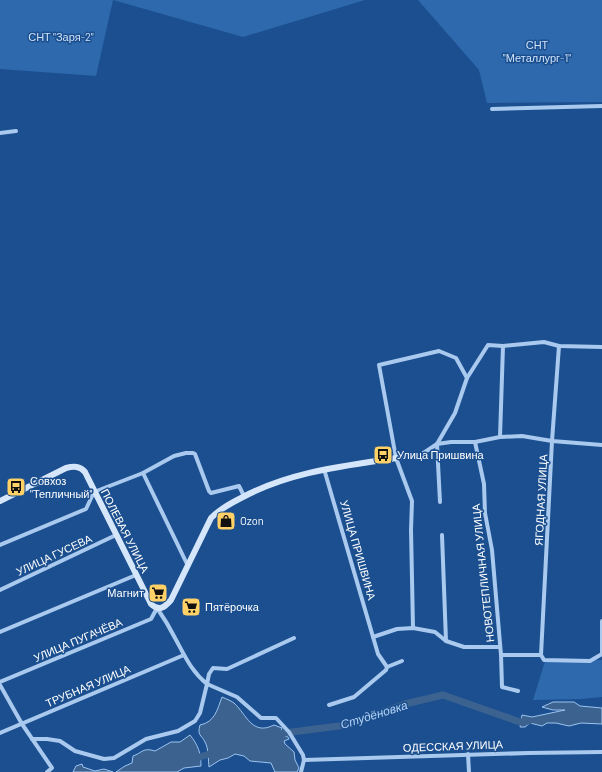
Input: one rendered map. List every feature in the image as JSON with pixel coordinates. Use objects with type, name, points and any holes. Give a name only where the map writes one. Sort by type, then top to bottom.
[{"type":"street","points":[[492,109],[602,106]]},
{"type":"street","points":[[0,134],[16,131]]},
{"type":"street","points":[[440,502],[437,444],[455,413],[467,378],[488,345],[503,346],[544,342],[559,346],[602,347]]},
{"type":"street","points":[[500,437],[503,346]]},
{"type":"street","name":"ЯГОДНАЯ УЛИЦА","points":[[541,655],[552,441],[559,346]]},
{"type":"street","points":[[413,628],[411,530],[412,501],[396,458],[379,365],[439,351],[456,358],[467,378]]},
{"type":"street","points":[[157,608],[163,608],[171,600],[211,518],[220,509],[244,496],[274,483],[324,469],[422,454],[437,444],[451,442],[475,442],[500,437],[522,436],[552,441],[602,445]]},
{"type":"street","name":"НОВОТЕПЛИЧНАЯ УЛИЦА","points":[[475,442],[484,484],[485,513],[492,550],[499,647],[501,655],[502,686],[518,691]]},
{"type":"street","points":[[0,545],[86,509],[94,492],[143,473],[174,456],[186,453],[195,454],[211,493],[238,486],[244,496]]},
{"type":"street","name":"ПОЛЕВАЯ УЛИЦА","points":[[0,501],[66,468],[72,466],[82,469],[85,472],[151,604],[154,608],[157,608],[195,673],[207,684]]},
{"type":"street","name":"УЛИЦА ПРИШВИНА","points":[[324,469],[378,654],[387,667]]},
{"type":"street","points":[[143,473],[188,566]]},
{"type":"street","name":"УЛИЦА ГУСЕВА","points":[[0,590],[116,535]]},
{"type":"street","points":[[442,535],[446,640]]},
{"type":"street","points":[[0,632],[136,574]]},
{"type":"street","name":"УЛИЦА ПУГАЧЁВА","points":[[0,682],[151,619],[157,608]]},
{"type":"street","points":[[501,655],[541,655],[544,660],[590,661],[602,654],[602,622]]},
{"type":"street","points":[[373,638],[398,629],[413,628],[435,632],[446,640],[464,646],[499,647]]},
{"type":"street","points":[[32,739],[60,741],[75,751],[104,759],[114,758],[146,739],[178,731],[195,721],[200,714],[209,674],[213,668],[227,668],[294,638]]},
{"type":"street","name":"ТРУБНАЯ УЛИЦА","points":[[0,733],[184,655]]},
{"type":"street","points":[[329,705],[354,697],[386,670],[387,667],[402,661]]},
{"type":"street","points":[[207,684],[237,697],[261,718],[276,718],[289,732],[300,750],[304,760],[301,772]]},
{"type":"street","points":[[0,685],[22,724],[52,768],[47,772]]},
{"type":"street","name":"ОДЕССКАЯ УЛИЦА","points":[[304,760],[468,754],[602,752]]},
{"type":"street","points":[[468,754],[469,772]]},
{"type":"green space","name":"СНТ \"Заря-2\"","points":[[0,0],[113,0],[96,76],[0,69]]},
{"type":"green space","points":[[113,0],[365,0],[243,37]]},
{"type":"green space","name":"СНТ \"Металлург-1\"","points":[[418,0],[602,0],[602,102],[487,103],[479,70]]},
{"type":"green space","points":[[602,660],[602,697],[533,700],[545,661]]},
{"type":"shaded area","points":[[222,697],[234,703],[255,726],[266,728],[274,725],[282,728],[280,734],[288,737],[289,739],[284,741],[285,744],[294,752],[295,760],[299,768],[297,772],[275,772],[271,763],[250,761],[244,756],[235,754],[220,760],[209,767],[207,748],[199,733],[199,729],[200,725],[209,721],[215,715]]},
{"type":"shaded area","points":[[553,702],[574,702],[580,706],[602,708],[602,724],[581,723],[569,726],[556,723],[547,723],[542,726],[530,723],[525,727],[520,727],[522,715],[532,717],[565,710],[553,710],[542,707]]},
{"type":"shaded area","points":[[190,735],[198,749],[201,766],[184,768],[177,772],[116,772],[132,763],[133,756],[143,751],[155,751],[171,742],[180,742]]},
{"type":"shaded area","points":[[82,764],[83,767],[95,771],[104,769],[113,772],[73,772],[76,766]]},
{"type":"waterway","name":"Студёновка","points":[[272,736],[284,733],[347,725],[405,704],[443,695],[520,722],[529,721]]},
{"type":"waterway","name":"Студёновка","points":[[193,759],[216,752]]},
{"type":"place","name":"Улица Пришвина","points":[[383,455]]},
{"type":"place","name":"Совхоз \"Тепличный\"","points":[[16,487]]},
{"type":"place","name":"Ozon","points":[[226,521]]},
{"type":"place","name":"Магнит","points":[[158,593]]},
{"type":"place","name":"Пятёрочка","points":[[191,607]]}]
